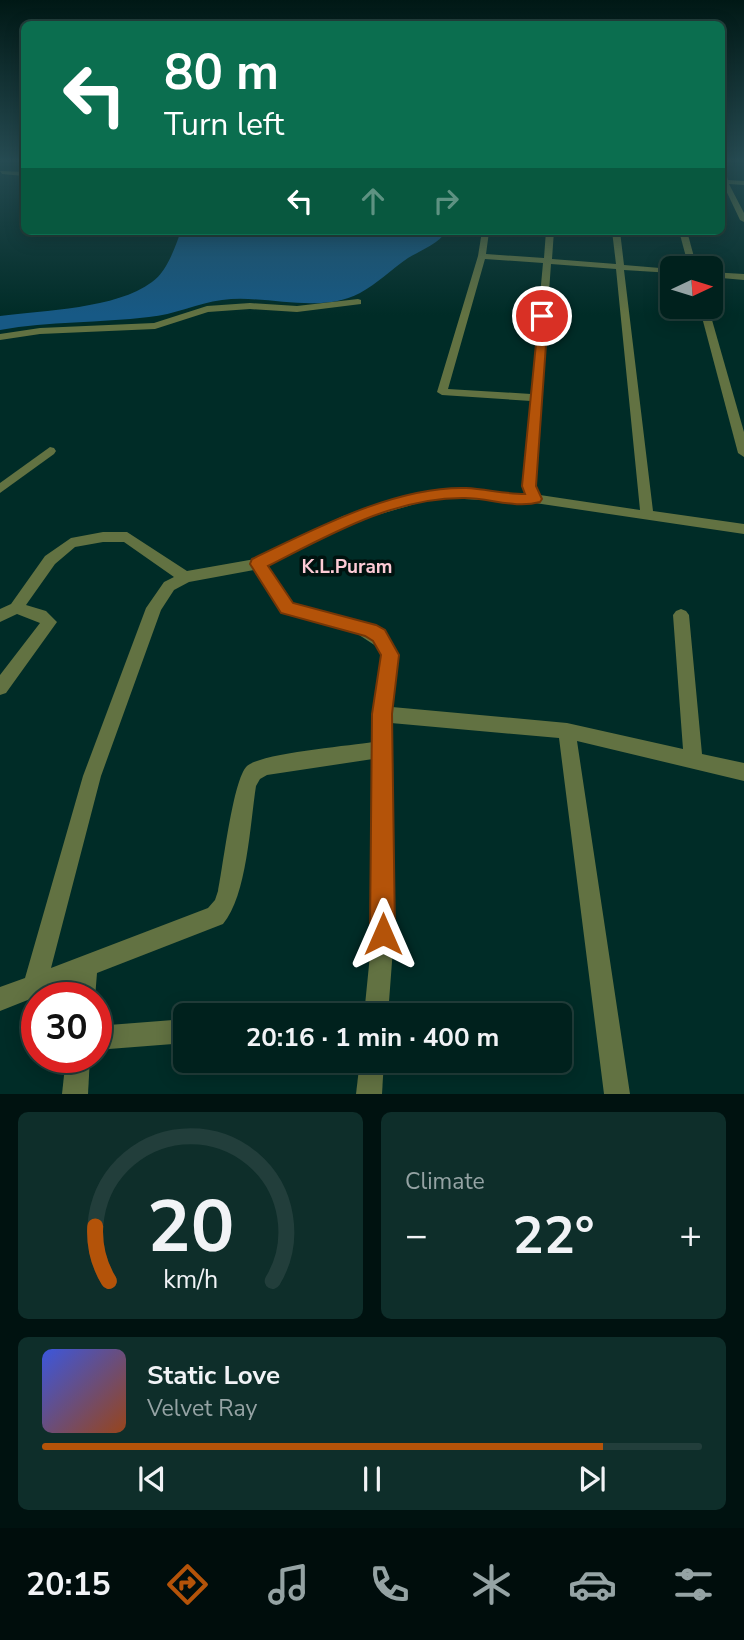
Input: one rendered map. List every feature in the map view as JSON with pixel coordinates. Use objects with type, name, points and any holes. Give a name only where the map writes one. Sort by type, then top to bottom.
[{"type":"street","points":[[485,235],[482,256],[442,392],[536,398]]},
{"type":"street","points":[[535,499],[529,486],[550,235]]},
{"type":"street","points":[[616,235],[647,515]]},
{"type":"street","points":[[684,235],[690,256]]},
{"type":"street","points":[[482,256],[660,270]]},
{"type":"street","points":[[723,275],[744,277]]},
{"type":"street","points":[[0,337],[40,331],[155,326],[208,309],[250,306],[297,309],[358,302]]},
{"type":"street","points":[[708,319],[744,453]]},
{"type":"street","points":[[0,489],[50,451]]},
{"type":"street","points":[[37,982],[92,776],[154,608],[169,586],[185,577],[258,564],[348,519],[421,498],[466,493],[504,499],[535,499],[744,529]]},
{"type":"street","points":[[0,616],[16,608],[58,551],[71,543],[103,537],[127,537],[185,577]]},
{"type":"street","points":[[258,564],[288,608],[379,635],[390,655],[382,714],[383,934],[377,1003]]},
{"type":"street","points":[[0,688],[49,622],[41,615],[16,608]]},
{"type":"street","points":[[681,615],[693,760]]},
{"type":"street","points":[[382,714],[567,731],[744,772]]},
{"type":"street","points":[[567,731],[617,1094]]},
{"type":"street","points":[[41,982],[215,916],[223,907],[247,785],[253,774],[264,767],[382,749]]},
{"type":"street","points":[[84,982],[86,965]]},
{"type":"street","points":[[0,999],[21,990]]},
{"type":"street","points":[[112,1037],[173,1032]]},
{"type":"street","points":[[75,1094],[77,1073]]},
{"type":"street","points":[[369,1094],[371,1073]]},
{"type":"water","points":[[179,235],[444,235],[360,293],[327,303],[222,300],[158,316],[0,330],[0,316],[79,307],[137,291],[157,278],[170,259]]},
{"type":"district","name":"K.L.Puram","points":[[347,567]]},
{"type":"route","points":[[383,934],[382,714],[390,655],[379,635],[288,608],[258,564],[348,519],[421,498],[466,493],[504,499],[535,499],[529,486],[542,316]]}]
